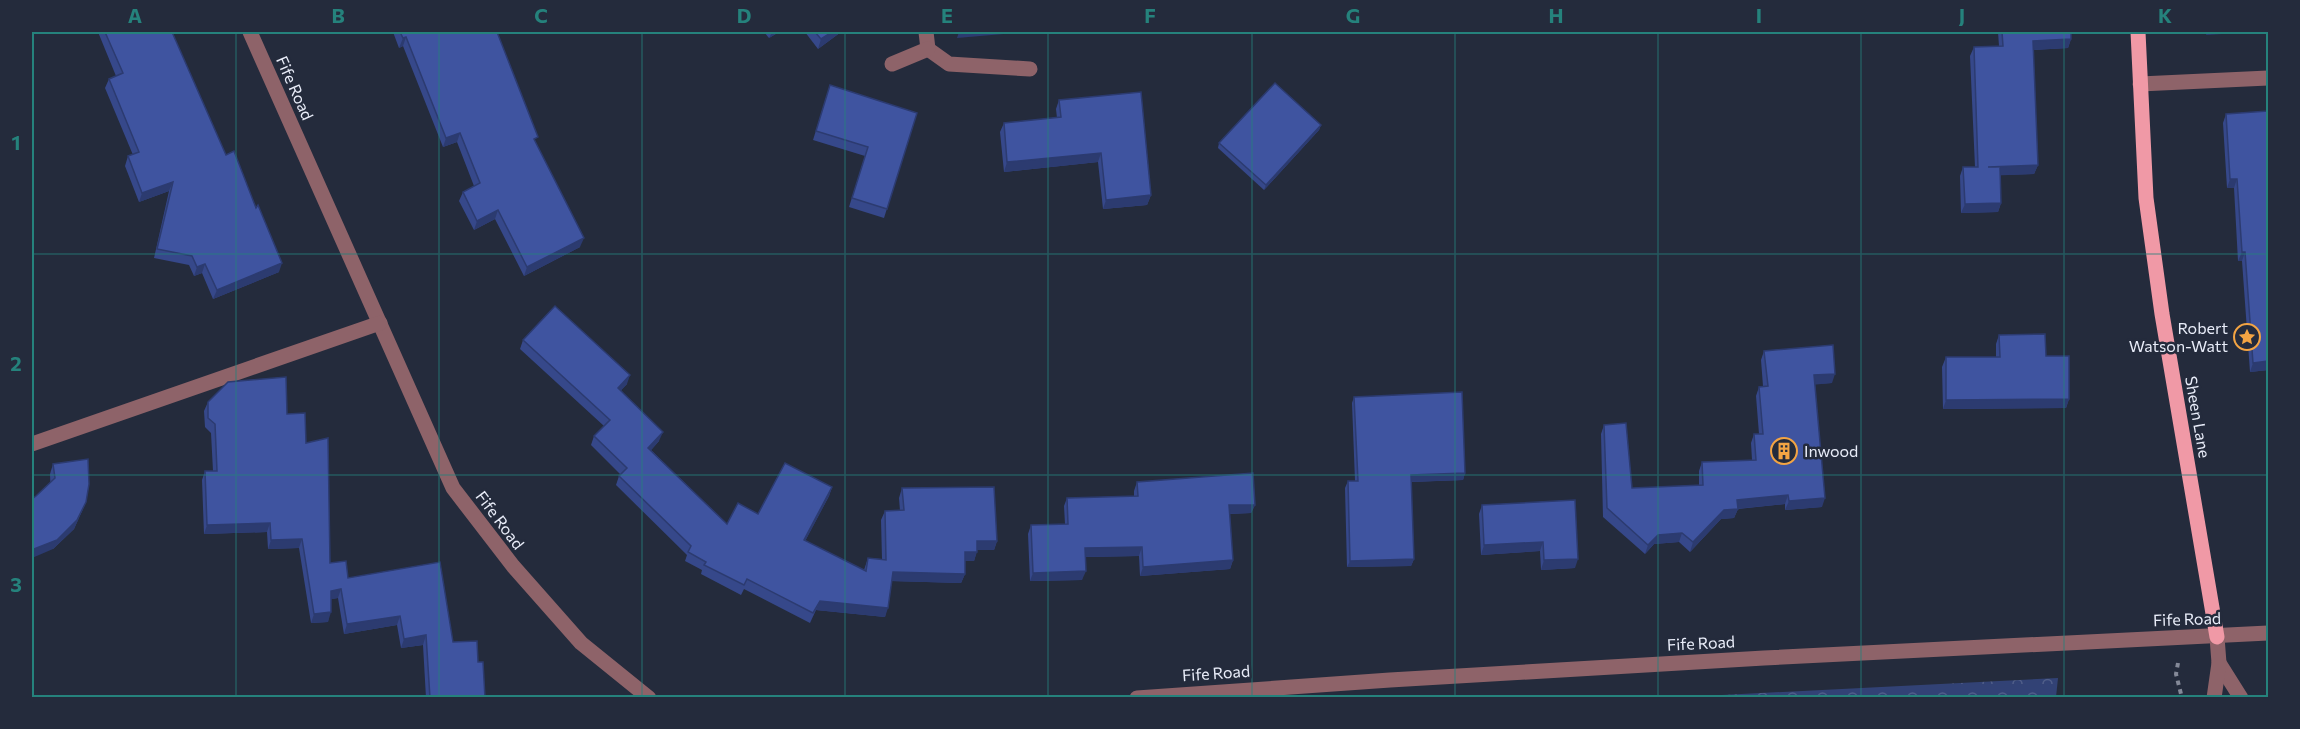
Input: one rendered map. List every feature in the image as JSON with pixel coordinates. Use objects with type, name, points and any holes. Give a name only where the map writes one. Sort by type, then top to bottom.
[{"type":"main road","name":"Sheen Lane","points":[[2138,32],[2146,198],[2162,314],[2217,637]]},
{"type":"street","name":"Fife Road","points":[[250,32],[453,488],[513,566],[581,643],[649,698]]},
{"type":"street","points":[[926,32],[928,49],[949,64],[1030,69]]},
{"type":"street","points":[[892,64],[928,49]]},
{"type":"street","points":[[2140,84],[2268,78]]},
{"type":"street","points":[[32,444],[380,323]]},
{"type":"street","name":"Fife Road","points":[[1137,698],[1562,669],[1928,648],[2268,633]]},
{"type":"street","name":"Sheen Lane","points":[[2214,697],[2219,663],[2217,637]]},
{"type":"street","points":[[2219,663],[2241,696]]},
{"type":"path","points":[[2182,698],[2176,674],[2183,637]]},
{"type":"green space","points":[[2058,678],[2056,697],[1683,697]]},
{"type":"building","points":[[105,32],[172,32],[226,155],[234,151],[256,208],[258,205],[282,263],[217,290],[205,264],[197,267],[192,256],[157,249],[173,182],[142,193],[128,156],[139,152],[109,79],[123,73]]},
{"type":"building","points":[[400,32],[497,32],[538,137],[534,139],[584,238],[527,267],[498,210],[477,221],[463,192],[480,183],[460,133],[446,138],[406,37],[403,38]]},
{"type":"building","points":[[815,32],[832,32],[821,39]]},
{"type":"building","points":[[2002,32],[2071,32],[2071,39],[2033,41],[2038,165],[1988,167],[2000,167],[2001,203],[1965,204],[1963,167],[1978,167],[1974,47],[2003,46]]},
{"type":"building","points":[[1275,83],[1321,125],[1266,185],[1219,143]]},
{"type":"building","points":[[830,85],[917,113],[887,209],[852,198],[868,147],[816,131]]},
{"type":"building","points":[[1141,92],[1151,195],[1106,200],[1101,153],[1007,162],[1004,123],[1061,117],[1059,100]]},
{"type":"building","points":[[2268,111],[2268,361],[2253,363],[2245,252],[2242,252],[2237,179],[2230,179],[2226,114]]},
{"type":"building","points":[[555,306],[630,375],[618,388],[663,432],[648,448],[727,524],[738,503],[758,514],[785,463],[832,487],[804,540],[866,571],[868,558],[886,560],[885,511],[904,510],[902,488],[994,487],[997,541],[977,541],[977,552],[965,552],[965,574],[893,572],[888,608],[820,601],[813,613],[747,579],[744,585],[704,565],[706,562],[688,552],[691,546],[619,476],[627,468],[594,436],[610,420],[523,340]]},
{"type":"building","points":[[2045,334],[2046,356],[2069,356],[2069,399],[1946,400],[1946,357],[2000,357],[1999,335]]},
{"type":"building","points":[[1833,345],[1835,374],[1814,375],[1825,498],[1789,501],[1788,495],[1737,500],[1738,509],[1724,510],[1693,542],[1682,533],[1658,535],[1648,545],[1607,508],[1604,425],[1626,423],[1632,488],[1703,485],[1702,462],[1756,460],[1754,434],[1763,434],[1759,387],[1768,386],[1764,351]]},
{"type":"building","points":[[286,377],[287,414],[305,413],[306,443],[328,438],[330,563],[346,561],[348,578],[440,562],[453,642],[477,641],[478,662],[483,662],[485,698],[430,698],[426,635],[404,639],[400,616],[347,624],[341,589],[331,591],[331,612],[314,614],[302,539],[271,540],[270,523],[207,525],[205,471],[217,471],[215,424],[208,418],[208,402],[228,382]]},
{"type":"building","points":[[1462,392],[1465,473],[1411,475],[1414,559],[1350,561],[1348,481],[1358,481],[1354,397]]},
{"type":"building","points":[[88,459],[89,484],[86,502],[77,520],[57,540],[32,550],[32,499],[55,478],[53,464]]},
{"type":"building","points":[[1253,473],[1255,505],[1229,505],[1233,560],[1143,567],[1142,547],[1085,548],[1086,571],[1033,573],[1031,525],[1068,524],[1067,498],[1138,496],[1137,482]]},
{"type":"building","points":[[1575,500],[1578,559],[1544,560],[1543,542],[1484,545],[1482,505]]},
{"type":"place","name":"Robert Watson-Watt","points":[[2247,337]]},
{"type":"place","name":"Inwood","points":[[1784,451]]}]
